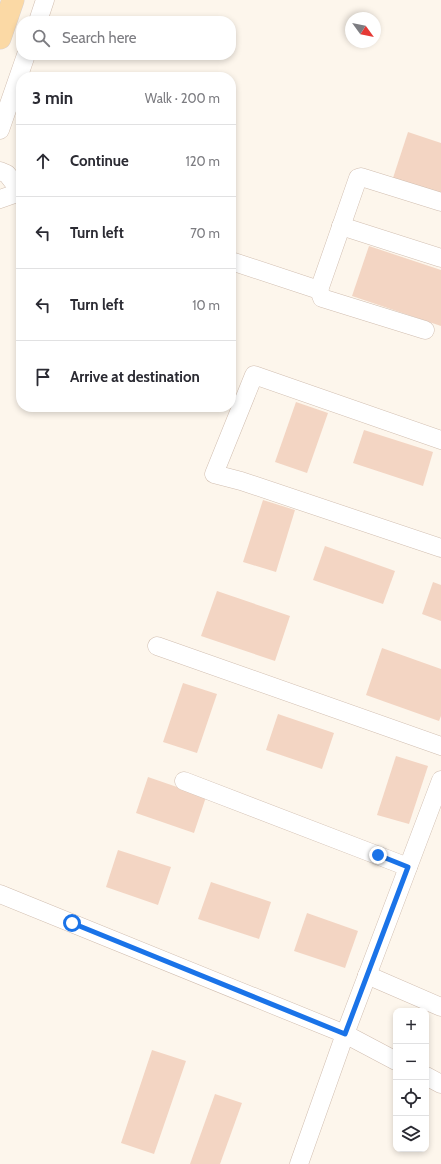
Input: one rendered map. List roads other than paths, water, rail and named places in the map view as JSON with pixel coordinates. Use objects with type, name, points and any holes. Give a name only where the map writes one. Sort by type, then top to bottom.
[{"type":"main road","points":[[0,38],[13,0]]},
{"type":"street","points":[[40,16],[45,0]]},
{"type":"street","points":[[20,72],[24,60]]},
{"type":"street","points":[[0,130],[16,84]]},
{"type":"street","points":[[0,171],[6,174],[16,186]]},
{"type":"street","points":[[425,330],[322,298],[319,290],[356,181],[361,177],[441,202]]},
{"type":"street","points":[[0,199],[16,194]]},
{"type":"street","points":[[341,226],[441,258]]},
{"type":"street","points":[[236,263],[319,290]]},
{"type":"street","points":[[441,440],[254,375],[214,474],[241,480],[441,548]]},
{"type":"street","points":[[157,646],[441,746]]},
{"type":"street","points":[[298,1164],[345,1034],[441,780]]},
{"type":"street","points":[[184,781],[408,867]]},
{"type":"street","points":[[0,894],[345,1034],[393,1059]]},
{"type":"street","points":[[367,975],[441,1007]]},
{"type":"street","points":[[429,1078],[441,1084]]}]
